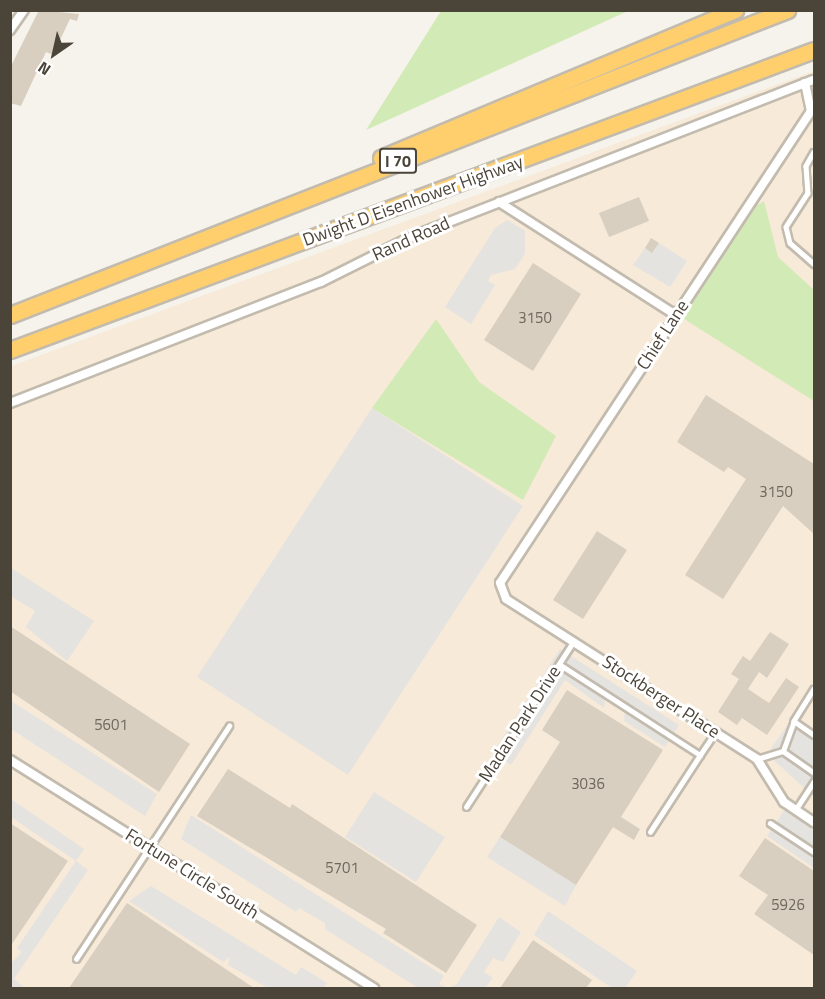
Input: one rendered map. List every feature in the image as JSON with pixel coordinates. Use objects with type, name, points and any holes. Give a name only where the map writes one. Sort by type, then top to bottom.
[{"type":"highway","points":[[253,218],[417,141],[735,10]]},
{"type":"highway","name":"I 70","points":[[10,315],[787,10]]},
{"type":"highway","name":"Dwight D Eisenhower Highway","points":[[10,350],[814,51]]},
{"type":"street","points":[[10,30],[24,10]]},
{"type":"street","name":"Rand Road","points":[[10,403],[321,282],[388,247],[499,202],[814,80]]},
{"type":"street","name":"Chief Lane","points":[[500,582],[813,112],[805,84]]},
{"type":"street","points":[[499,202],[676,315]]},
{"type":"street","name":"Stockberger Place","points":[[500,582],[506,599],[757,759],[796,810],[814,822]]},
{"type":"street","name":"Fortune Circle South","points":[[11,761],[373,988]]},
{"type":"lane","points":[[814,152],[806,166],[808,193],[786,227],[790,243],[814,264]]},
{"type":"lane","name":"Madan Park Drive","points":[[466,807],[574,641]]},
{"type":"lane","points":[[559,664],[700,755]]},
{"type":"lane","points":[[783,751],[794,721],[814,689]]},
{"type":"lane","points":[[809,697],[814,701]]},
{"type":"lane","points":[[794,721],[814,735]]},
{"type":"lane","points":[[76,959],[229,726]]},
{"type":"lane","points":[[650,832],[716,732]]},
{"type":"lane","points":[[757,759],[783,751]]},
{"type":"lane","points":[[783,751],[814,773]]},
{"type":"lane","points":[[796,810],[814,781]]},
{"type":"lane","points":[[770,823],[814,852]]},
{"type":"shaded area","points":[[814,71],[814,988],[11,988],[11,366]]},
{"type":"shaded area","points":[[507,220],[525,231],[525,254],[515,269],[491,275],[488,281],[495,285],[471,324],[445,307],[495,228]]},
{"type":"shaded area","points":[[659,243],[687,261],[670,287],[633,265],[645,248],[652,252]]},
{"type":"shaded area","points":[[372,408],[523,506],[348,775],[197,677]]},
{"type":"shaded area","points":[[11,568],[94,621],[67,661],[26,627],[35,611],[11,596]]},
{"type":"shaded area","points":[[560,649],[679,725],[665,747],[624,721],[625,712],[605,699],[604,708],[565,680],[511,765],[493,753]]},
{"type":"shaded area","points":[[11,701],[157,794],[145,816],[11,729]]},
{"type":"shaded area","points":[[789,723],[814,739],[814,797],[767,754]]},
{"type":"shaded area","points":[[374,792],[445,837],[416,882],[345,837]]},
{"type":"shaded area","points":[[11,799],[84,849],[76,861],[11,817]]},
{"type":"shaded area","points":[[788,804],[814,822],[814,868],[767,836]]},
{"type":"shaded area","points":[[191,815],[444,976],[439,984],[448,988],[418,988],[325,929],[325,923],[299,908],[296,912],[181,839]]},
{"type":"shaded area","points":[[500,837],[576,885],[565,906],[487,857]]},
{"type":"shaded area","points":[[76,861],[88,870],[14,979],[25,988],[11,988],[11,963],[22,952],[17,948]]},
{"type":"shaded area","points":[[151,886],[296,975],[301,967],[327,983],[324,988],[268,988],[228,965],[230,957],[223,962],[129,901]]},
{"type":"shaded area","points":[[548,911],[637,971],[625,988],[612,988],[534,935]]},
{"type":"shaded area","points":[[499,917],[521,932],[503,962],[493,958],[484,972],[493,978],[485,988],[448,988],[457,984]]},
{"type":"green space","points":[[441,10],[628,11],[366,130]]},
{"type":"green space","points":[[764,201],[778,257],[814,290],[814,401],[681,317],[753,208]]},
{"type":"green space","points":[[436,319],[479,382],[556,436],[523,500],[372,408]]},
{"type":"building","points":[[39,10],[79,14],[77,21],[70,19],[53,55],[46,52],[21,106],[10,103],[10,68]]},
{"type":"building","points":[[639,197],[649,221],[609,237],[599,213]]},
{"type":"building","points":[[651,238],[659,243],[652,253],[645,248]]},
{"type":"building","points":[[533,263],[581,294],[533,371],[484,340]]},
{"type":"building","points":[[706,395],[814,464],[814,534],[783,506],[723,599],[685,575],[746,479],[728,467],[724,472],[677,442]]},
{"type":"building","points":[[597,531],[627,550],[583,619],[553,600]]},
{"type":"building","points":[[10,626],[190,744],[159,792],[10,691]]},
{"type":"building","points":[[770,632],[789,644],[767,678],[759,672],[748,689],[769,703],[786,678],[799,687],[767,735],[742,718],[737,725],[718,712],[739,679],[731,674],[743,656],[750,661]]},
{"type":"building","points":[[567,690],[663,750],[621,817],[640,829],[634,840],[613,827],[576,885],[500,837],[560,742],[542,730]]},
{"type":"building","points":[[228,769],[290,808],[292,804],[477,925],[446,973],[383,933],[386,929],[197,816]]},
{"type":"building","points":[[10,823],[68,861],[10,947]]},
{"type":"building","points":[[765,838],[814,871],[814,955],[754,914],[768,895],[739,876]]},
{"type":"building","points":[[127,903],[254,988],[69,988]]},
{"type":"building","points":[[533,940],[592,980],[586,988],[500,988]]}]
